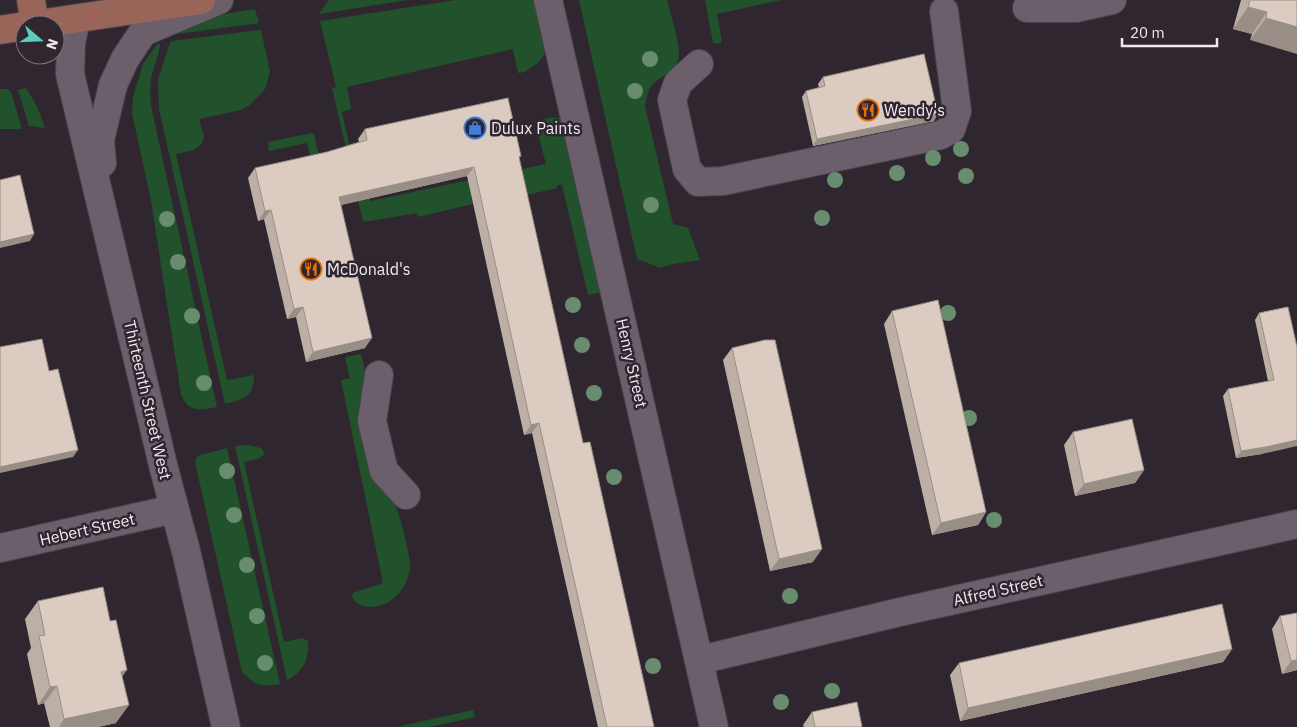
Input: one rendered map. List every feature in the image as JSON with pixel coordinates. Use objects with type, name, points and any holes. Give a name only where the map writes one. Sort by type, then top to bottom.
[{"type":"main road","points":[[31,0],[33,15]]},
{"type":"main road","points":[[59,15],[74,9],[201,0]]},
{"type":"main road","points":[[0,30],[15,28]]},
{"type":"street","points":[[107,226],[100,140],[113,85],[125,59],[143,32],[219,0]]},
{"type":"street","name":"Henry Street","points":[[548,0],[714,727]]},
{"type":"street","points":[[1046,0],[1028,8],[1076,8],[1112,0]]},
{"type":"street","name":"Thirteenth Street West","points":[[65,57],[71,43],[74,9]]},
{"type":"street","points":[[698,64],[678,83],[672,100],[687,169],[698,182],[723,181],[941,135],[951,129],[957,111],[944,11]]},
{"type":"street","name":"Thirteenth Street West","points":[[62,65],[107,226],[174,509],[186,551],[226,727]]},
{"type":"street","points":[[379,375],[372,420],[384,471],[406,495]]},
{"type":"street","name":"Hebert Street","points":[[0,548],[174,509]]},
{"type":"street","name":"Alfred Street","points":[[700,660],[900,612],[1297,524]]},
{"type":"green space","points":[[329,0],[408,0],[319,14]]},
{"type":"green space","points":[[456,0],[539,0],[546,27],[547,45],[545,53],[540,61],[520,73],[518,73],[513,49],[347,87],[351,109],[342,112],[349,144],[356,143],[370,201],[546,164],[537,130],[539,123],[553,117],[568,121],[603,292],[588,295],[562,185],[557,185],[557,188],[518,197],[516,187],[471,197],[473,204],[418,217],[417,213],[363,222],[332,88],[336,87],[320,21]]},
{"type":"green space","points":[[579,0],[667,0],[677,37],[678,62],[672,70],[651,86],[645,106],[673,224],[688,228],[700,260],[661,268],[637,259]]},
{"type":"green space","points":[[705,0],[781,0],[717,14],[722,41],[720,44],[713,43]]},
{"type":"green space","points":[[255,9],[259,23],[177,34],[173,31],[201,18]]},
{"type":"green space","points":[[261,30],[270,72],[265,89],[250,105],[241,110],[199,119],[204,136],[202,144],[194,150],[176,154],[227,380],[254,375],[252,388],[247,396],[225,404],[159,109],[158,79],[172,41]]},
{"type":"green space","points":[[158,43],[160,45],[151,81],[151,106],[217,407],[205,409],[191,407],[181,394],[151,201],[132,113],[133,97],[143,64]]},
{"type":"green space","points":[[26,88],[37,106],[45,128],[29,126],[18,90]]},
{"type":"green space","points":[[0,89],[8,89],[11,92],[22,129],[0,129]]},
{"type":"green space","points":[[314,134],[320,161],[312,163],[307,143],[269,151],[268,142]]},
{"type":"green space","points":[[361,354],[368,380],[377,475],[398,512],[410,561],[409,574],[398,594],[386,604],[371,607],[360,605],[352,597],[353,593],[383,583],[341,380],[350,378],[345,357]]},
{"type":"green space","points":[[248,445],[261,448],[265,454],[258,459],[244,462],[284,642],[302,638],[308,641],[308,653],[304,664],[293,677],[287,680],[235,446]]},
{"type":"green space","points":[[227,448],[280,684],[268,686],[259,684],[242,672],[195,462],[196,458],[201,455]]},
{"type":"green space","points":[[473,710],[475,717],[430,727],[396,727]]},
{"type":"building","points":[[1250,0],[1297,0],[1297,27],[1266,18],[1267,12],[1248,7]]},
{"type":"building","name":"Wendy's","points":[[924,54],[938,114],[817,139],[806,91],[825,86],[823,77]]},
{"type":"building","points":[[508,98],[521,156],[519,157],[583,443],[590,442],[654,727],[607,727],[539,423],[531,425],[474,167],[339,197],[372,338],[313,352],[303,307],[294,309],[271,210],[265,211],[255,168],[327,152],[367,140],[365,129]]},
{"type":"building","points":[[20,175],[34,234],[0,242],[0,180]]},
{"type":"building","points":[[938,300],[986,512],[941,523],[892,311]]},
{"type":"building","points":[[1288,307],[1297,347],[1297,440],[1241,451],[1228,389],[1274,380],[1259,313]]},
{"type":"building","points":[[42,339],[49,371],[58,369],[78,450],[0,467],[0,347]]},
{"type":"building","points":[[765,340],[775,340],[822,549],[779,559],[732,348]]},
{"type":"building","points":[[1132,419],[1144,470],[1084,484],[1073,432]]},
{"type":"building","points":[[103,587],[110,621],[116,620],[127,670],[121,672],[129,705],[64,719],[57,686],[50,687],[39,636],[45,635],[38,601]]},
{"type":"building","points":[[1222,604],[1232,649],[968,708],[959,663]]},
{"type":"building","points":[[1297,613],[1297,660],[1291,661],[1280,616]]},
{"type":"building","points":[[857,702],[862,727],[815,727],[812,712]]},
{"type":"place","name":"Wendy's","points":[[868,110]]},
{"type":"place","name":"Dulux Paints","points":[[475,128]]},
{"type":"place","name":"McDonald's","points":[[311,269]]}]
